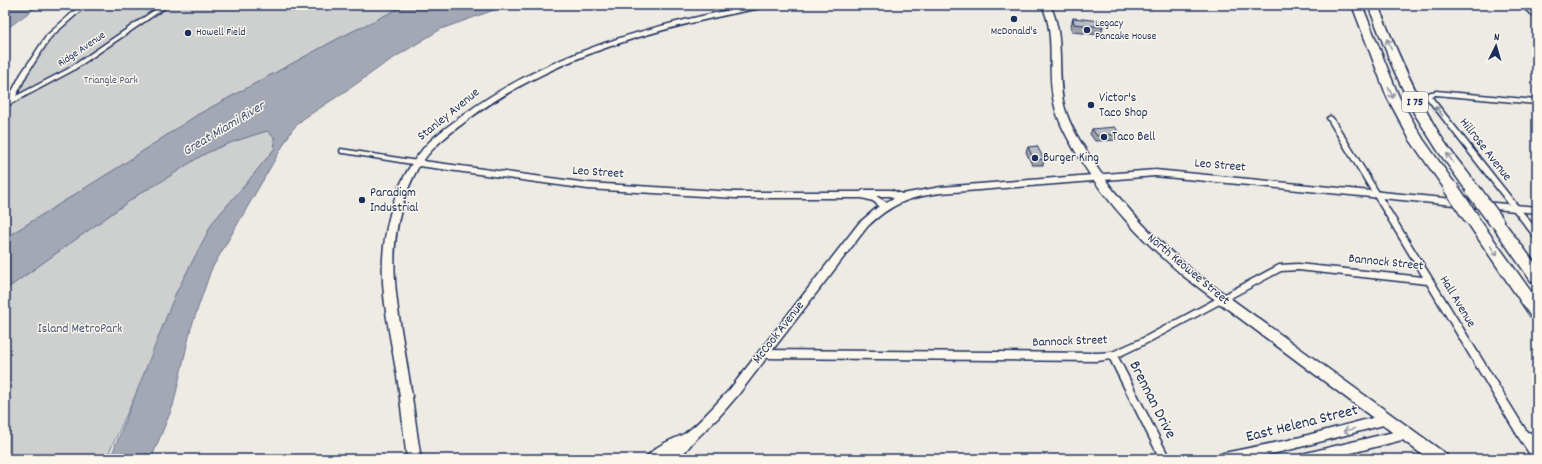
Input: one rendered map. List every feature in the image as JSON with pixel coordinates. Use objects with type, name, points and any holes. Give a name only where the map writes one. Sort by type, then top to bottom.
[{"type":"highway","name":"I 75","points":[[1357,5],[1393,97],[1417,140],[1537,313]]},
{"type":"highway","name":"I 75","points":[[1373,5],[1401,75],[1422,117],[1537,277]]},
{"type":"highway","points":[[1381,26],[1383,5]]},
{"type":"main road","name":"North Keowee Street","points":[[1046,5],[1055,27],[1055,85],[1060,108],[1071,136],[1097,177],[1119,207],[1150,238],[1190,274],[1440,459]]},
{"type":"street","points":[[8,104],[24,74],[49,36],[84,5]]},
{"type":"street","name":"Ridge Avenue","points":[[8,104],[70,70],[166,5]]},
{"type":"street","name":"Stanley Avenue","points":[[414,459],[388,288],[388,266],[393,225],[398,206],[408,180],[422,155],[473,112],[513,87],[554,67],[609,45],[661,29],[766,5]]},
{"type":"street","points":[[1523,5],[1537,18]]},
{"type":"street","name":"Hillrose Avenue","points":[[1534,102],[1447,94],[1429,94],[1428,96],[1537,235]]},
{"type":"street","points":[[1534,102],[1537,108]]},
{"type":"street","name":"Hall Avenue","points":[[1330,118],[1537,457]]},
{"type":"street","name":"Leo Street","points":[[344,152],[521,178],[588,186],[735,195],[852,194],[880,192],[890,193],[900,198]]},
{"type":"street","name":"Leo Street","points":[[852,194],[870,197],[885,206],[910,194],[941,190],[1155,173],[1537,210]]},
{"type":"street","name":"McCook Avenue","points":[[670,459],[678,452],[688,438],[714,414],[734,392],[863,225],[885,206]]},
{"type":"street","name":"Bannock Street","points":[[763,354],[1087,357],[1113,354],[1144,341],[1279,268],[1289,267],[1429,281]]},
{"type":"street","name":"Brennan Drive","points":[[1113,354],[1165,459]]},
{"type":"street","name":"East Helena Street","points":[[1224,459],[1289,445],[1387,419]]},
{"type":"street","points":[[1306,459],[1406,434]]},
{"type":"street","points":[[1523,434],[1537,438]]},
{"type":"street","points":[[653,459],[670,446],[688,438]]},
{"type":"green space","name":"Triangle Park","points":[[84,5],[406,5],[341,37],[197,115],[122,165],[5,238],[5,105],[43,44]]},
{"type":"green space","name":"Island MetroPark","points":[[267,131],[274,137],[275,148],[213,222],[175,295],[142,381],[106,459],[5,459],[5,290],[142,192],[201,156],[225,145]]},
{"type":"water","points":[[6,5],[39,5],[5,30]]},
{"type":"water","name":"Great Miami River","points":[[406,5],[508,5],[441,29],[384,64],[303,119],[292,130],[211,270],[191,328],[173,406],[151,459],[110,459],[175,295],[213,222],[275,148],[274,137],[267,131],[225,145],[201,156],[142,192],[5,290],[5,238],[122,165],[197,115],[341,37]]},
{"type":"building","points":[[1073,18],[1102,21],[1103,27],[1074,24]]},
{"type":"building","points":[[1115,127],[1120,134],[1097,136],[1092,129]]},
{"type":"building","points":[[1037,146],[1044,159],[1034,160],[1028,147]]},
{"type":"place","name":"McDonald's","points":[[1014,19]]},
{"type":"place","name":"Legacy Pancake House","points":[[1087,30]]},
{"type":"place","name":"Howell Field","points":[[188,33]]},
{"type":"place","name":"Victor's Taco Shop","points":[[1091,105]]},
{"type":"place","name":"Taco Bell","points":[[1104,137]]},
{"type":"place","name":"Burger King","points":[[1035,158]]},
{"type":"place","name":"Paradigm Industrial","points":[[362,200]]}]
